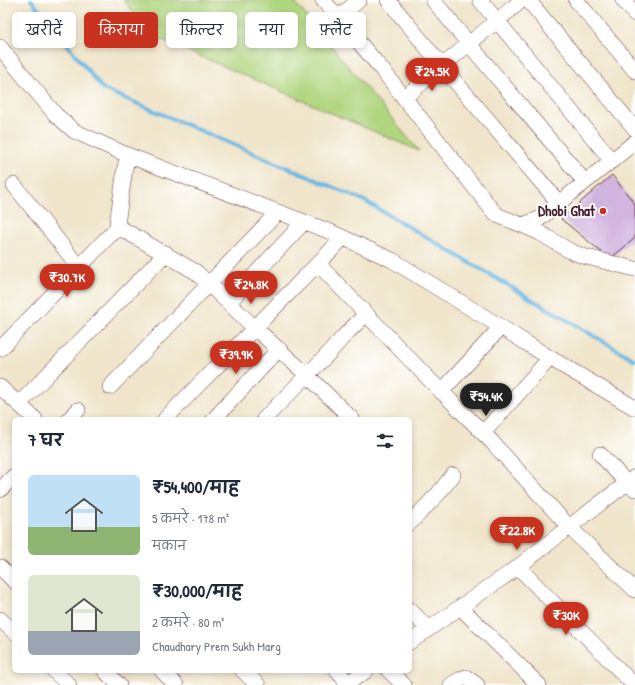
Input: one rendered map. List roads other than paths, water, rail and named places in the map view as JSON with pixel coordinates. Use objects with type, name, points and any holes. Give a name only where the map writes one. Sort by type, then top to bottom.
[{"type":"street","points":[[323,0],[333,12]]},
{"type":"street","points":[[345,12],[359,0]]},
{"type":"street","points":[[388,0],[442,66],[559,203]]},
{"type":"street","points":[[433,0],[586,182]]},
{"type":"street","points":[[480,0],[612,161]]},
{"type":"street","points":[[404,98],[522,0]]},
{"type":"street","points":[[528,0],[635,128]]},
{"type":"street","points":[[576,0],[635,71]]},
{"type":"street","points":[[623,0],[635,14]]},
{"type":"street","points":[[0,47],[55,114],[74,131],[127,155],[304,222],[392,260],[550,358],[635,408]]},
{"type":"street","points":[[364,48],[492,211],[499,216],[540,233],[570,251],[583,256],[635,269]]},
{"type":"street","points":[[522,225],[539,219],[635,142]]},
{"type":"street","points":[[116,231],[127,155]]},
{"type":"street","points":[[14,185],[79,267]]},
{"type":"street","points":[[110,387],[278,212]]},
{"type":"street","points":[[229,302],[304,222]]},
{"type":"street","points":[[0,349],[109,236],[122,229],[196,272],[350,417]]},
{"type":"street","points":[[167,417],[343,238]]},
{"type":"street","points":[[18,404],[166,254]]},
{"type":"street","points":[[318,264],[483,433],[569,527],[635,590]]},
{"type":"street","points":[[266,417],[366,314]]},
{"type":"street","points":[[442,392],[501,327]]},
{"type":"street","points":[[216,417],[279,349]]},
{"type":"street","points":[[483,433],[550,358]]},
{"type":"street","points":[[0,387],[33,417]]},
{"type":"street","points":[[412,641],[518,567],[569,527],[632,483],[600,454]]},
{"type":"street","points":[[412,521],[438,494],[453,475]]},
{"type":"street","points":[[1,488],[12,478]]},
{"type":"street","points":[[0,567],[12,579]]},
{"type":"street","points":[[518,567],[630,681]]},
{"type":"street","points":[[460,607],[539,685]]},
{"type":"street","points":[[412,612],[428,629]]},
{"type":"street","points":[[0,619],[12,630]]},
{"type":"street","points":[[56,673],[69,685]]},
{"type":"street","points":[[107,673],[119,685]]},
{"type":"street","points":[[164,673],[176,685]]},
{"type":"street","points":[[245,673],[258,685]]},
{"type":"street","points":[[339,673],[347,684],[363,673]]},
{"type":"street","points":[[391,673],[404,685]]},
{"type":"street","points":[[451,685],[461,678],[466,677],[477,685]]},
{"type":"waterway","points":[[31,0],[103,89],[363,200],[635,360]]},
{"type":"place","name":"Dhobi Ghat","points":[[603,211]]}]
